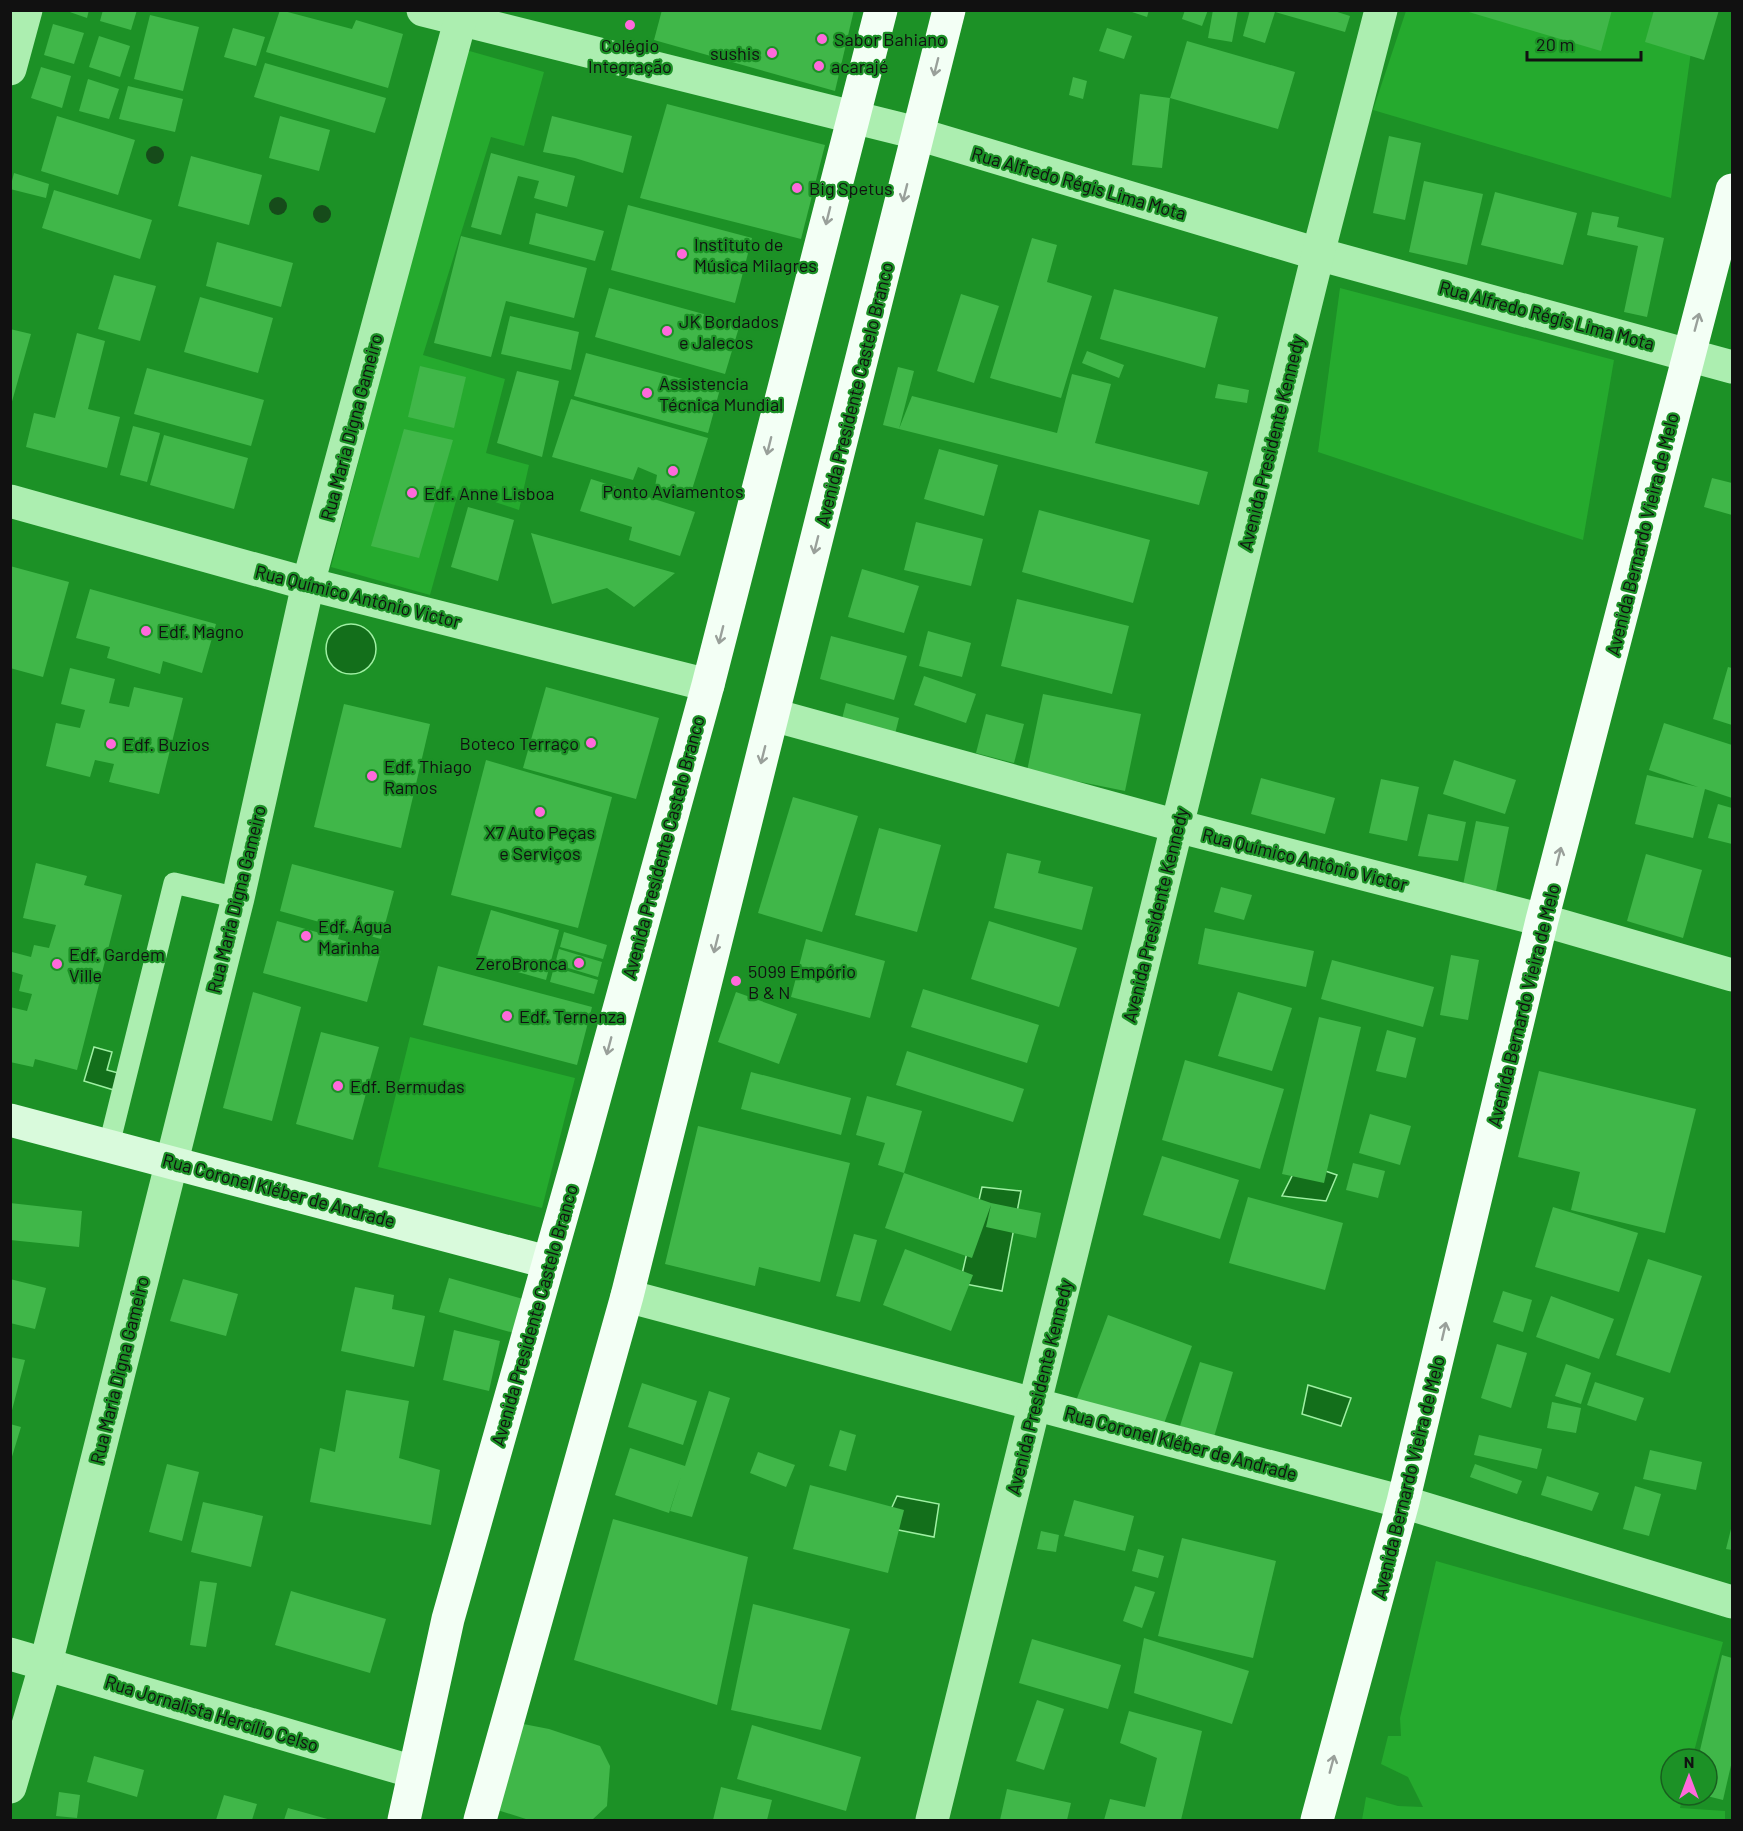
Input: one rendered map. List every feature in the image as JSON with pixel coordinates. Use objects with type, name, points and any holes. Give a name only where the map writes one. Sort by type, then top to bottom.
[{"type":"main road","name":"Avenida Presidente Castelo Branco","points":[[404,1821],[448,1620],[708,685],[881,10]]},
{"type":"main road","name":"Avenida Presidente Castelo Branco","points":[[481,1820],[627,1296],[949,10]]},
{"type":"main road","name":"Avenida Bernardo Vieira de Melo","points":[[1317,1821],[1403,1502],[1542,920],[1732,190]]},
{"type":"main road","name":"Rua Coronel Kléber de Andrade","points":[[10,1120],[547,1262]]},
{"type":"street","points":[[10,69],[26,10]]},
{"type":"street","name":"Rua Alfredo Régis Lima Mota","points":[[423,10],[462,16],[919,136],[1318,254],[1732,367]]},
{"type":"street","name":"Avenida Presidente Kennedy","points":[[932,1821],[1318,254],[1381,10]]},
{"type":"street","name":"Rua Maria Digna Gameiro","points":[[10,1787],[46,1663],[170,1161],[238,898],[308,584],[462,16]]},
{"type":"street","name":"Rua Químico Antônio Victor","points":[[10,501],[308,584],[708,685]]},
{"type":"street","name":"Rua Químico Antônio Victor","points":[[773,715],[1177,826],[1542,920],[1732,975]]},
{"type":"street","name":"Rua Coronel Kléber de Andrade","points":[[627,1296],[1403,1502],[1732,1602]]},
{"type":"street","name":"Rua Jornalista Hercílio Celso","points":[[10,1654],[414,1772]]},
{"type":"lane","points":[[109,1145],[174,883],[238,898]]},
{"type":"shaded area","points":[[1643,10],[1695,22],[1671,198],[1373,110],[1406,11]]},
{"type":"shaded area","points":[[466,50],[544,72],[524,146],[491,137],[423,355],[505,379],[486,453],[529,465],[519,510],[459,490],[430,595],[331,567]]},
{"type":"shaded area","points":[[1340,288],[1614,360],[1583,540],[1318,452]]},
{"type":"shaded area","points":[[351,624],[369,631],[376,649],[369,667],[351,674],[333,667],[326,649],[333,631]]},
{"type":"shaded area","points":[[410,1037],[575,1078],[542,1208],[378,1167]]},
{"type":"shaded area","points":[[94,1047],[112,1052],[107,1070],[122,1074],[117,1091],[84,1081]]},
{"type":"shaded area","points":[[1299,1162],[1337,1175],[1326,1201],[1282,1196]]},
{"type":"shaded area","points":[[982,1187],[1021,1191],[1002,1291],[960,1283]]},
{"type":"shaded area","points":[[1308,1385],[1351,1398],[1341,1426],[1302,1414]]},
{"type":"shaded area","points":[[897,1496],[939,1504],[934,1537],[883,1527]]},
{"type":"shaded area","points":[[1436,1561],[1723,1642],[1695,1747],[1659,1747],[1659,1807],[1725,1811],[1725,1820],[1362,1820],[1366,1797],[1398,1806],[1423,1807],[1408,1777],[1381,1764],[1388,1736],[1401,1736],[1400,1718]]},
{"type":"building","points":[[64,10],[89,10],[87,18]]},
{"type":"building","points":[[103,10],[137,10],[131,30],[100,21]]},
{"type":"building","points":[[280,10],[352,29],[356,20],[403,34],[388,88],[266,52]]},
{"type":"building","points":[[662,10],[854,10],[835,91],[654,40]]},
{"type":"building","points":[[1126,10],[1149,10],[1147,17]]},
{"type":"building","points":[[1185,10],[1208,10],[1202,26],[1182,19]]},
{"type":"building","points":[[1213,10],[1238,10],[1232,42],[1208,38]]},
{"type":"building","points":[[1250,10],[1331,10],[1350,16],[1345,32],[1275,12],[1265,43],[1243,36]]},
{"type":"building","points":[[1462,10],[1612,10],[1601,51]]},
{"type":"building","points":[[1654,10],[1719,10],[1704,60],[1645,42]]},
{"type":"building","points":[[150,15],[199,27],[183,91],[134,79]]},
{"type":"building","points":[[53,24],[84,33],[74,64],[44,55]]},
{"type":"building","points":[[233,28],[265,37],[256,66],[224,57]]},
{"type":"building","points":[[1107,28],[1132,36],[1124,59],[1099,51]]},
{"type":"building","points":[[99,36],[130,46],[120,77],[89,67]]},
{"type":"building","points":[[1187,41],[1295,72],[1278,129],[1170,98]]},
{"type":"building","points":[[265,63],[386,98],[375,133],[254,97]]},
{"type":"building","points":[[41,67],[71,76],[62,108],[31,98]]},
{"type":"building","points":[[1073,77],[1087,81],[1083,99],[1069,95]]},
{"type":"building","points":[[88,79],[119,89],[109,119],[79,111]]},
{"type":"building","points":[[128,86],[183,99],[175,132],[119,119]]},
{"type":"building","points":[[1140,94],[1170,98],[1162,168],[1132,165]]},
{"type":"building","points":[[667,104],[825,145],[801,239],[640,198]]},
{"type":"building","points":[[57,116],[135,140],[118,195],[41,171]]},
{"type":"building","points":[[280,116],[330,130],[319,171],[269,158]]},
{"type":"building","points":[[552,116],[632,136],[623,173],[575,158],[543,152]]},
{"type":"building","points":[[1389,136],[1421,143],[1405,220],[1373,213]]},
{"type":"building","points":[[491,153],[575,176],[567,207],[534,198],[539,181],[518,176],[501,235],[471,227]]},
{"type":"building","points":[[191,156],[262,175],[249,225],[178,206]]},
{"type":"building","points":[[14,173],[49,184],[46,198],[10,189]]},
{"type":"building","points":[[1424,181],[1483,194],[1467,265],[1409,252]]},
{"type":"building","points":[[54,190],[152,220],[140,259],[42,228]]},
{"type":"building","points":[[1495,192],[1577,213],[1563,265],[1481,245]]},
{"type":"building","name":"Instituto de Música Milagres","points":[[628,205],[752,238],[735,303],[611,270]]},
{"type":"building","points":[[1592,212],[1619,217],[1617,227],[1664,238],[1647,317],[1624,312],[1638,246],[1587,235]]},
{"type":"building","points":[[536,213],[604,231],[595,261],[529,244]]},
{"type":"building","points":[[461,236],[587,268],[574,318],[506,301],[491,357],[434,343]]},
{"type":"building","points":[[1032,238],[1057,245],[1047,282],[1092,296],[1061,398],[990,378]]},
{"type":"building","points":[[217,242],[293,263],[281,307],[206,286]]},
{"type":"building","points":[[114,275],[156,286],[140,341],[98,329]]},
{"type":"building","name":"JK Bordados e Jalecos","points":[[609,288],[740,324],[725,374],[595,337]]},
{"type":"building","points":[[1114,289],[1218,317],[1205,368],[1100,339]]},
{"type":"building","points":[[961,294],[999,306],[974,383],[937,371]]},
{"type":"building","points":[[200,297],[273,318],[258,373],[184,352]]},
{"type":"building","points":[[510,316],[579,332],[571,370],[501,354]]},
{"type":"building","points":[[10,329],[31,334],[11,405],[10,405]]},
{"type":"building","points":[[77,333],[105,341],[88,409],[120,417],[107,468],[26,447],[34,413],[55,418]]},
{"type":"building","points":[[1087,351],[1124,365],[1119,378],[1082,363]]},
{"type":"building","name":"Assistencia Técnica Mundial","points":[[586,353],[720,389],[708,433],[574,396]]},
{"type":"building","points":[[420,366],[466,377],[454,428],[408,417]]},
{"type":"building","points":[[898,367],[914,371],[899,429],[883,425]]},
{"type":"building","points":[[147,368],[264,400],[251,446],[134,414]]},
{"type":"building","points":[[517,371],[559,381],[542,457],[497,443]]},
{"type":"building","points":[[1072,374],[1111,384],[1095,443],[1208,472],[1199,505],[899,429],[912,396],[1057,433]]},
{"type":"building","points":[[1218,384],[1249,390],[1247,403],[1215,398]]},
{"type":"building","points":[[571,399],[708,438],[690,496],[655,487],[657,475],[638,467],[633,480],[552,457]]},
{"type":"building","points":[[133,426],[160,433],[147,482],[120,475]]},
{"type":"building","name":"Edf. Anne Lisboa","points":[[404,429],[453,440],[419,558],[371,546]]},
{"type":"building","points":[[164,435],[248,458],[234,509],[150,485]]},
{"type":"building","points":[[939,449],[998,465],[984,516],[924,499]]},
{"type":"building","points":[[1712,478],[1732,483],[1732,515],[1704,507]]},
{"type":"building","points":[[591,479],[695,512],[680,556],[629,540],[632,527],[580,511]]},
{"type":"building","points":[[468,507],[514,520],[498,581],[451,567]]},
{"type":"building","points":[[1039,510],[1150,540],[1133,603],[1022,572]]},
{"type":"building","points":[[916,522],[983,539],[971,586],[904,570]]},
{"type":"building","points":[[531,533],[675,573],[634,607],[607,588],[552,604]]},
{"type":"building","points":[[10,566],[69,582],[43,677],[10,668]]},
{"type":"building","points":[[862,569],[919,586],[904,633],[848,617]]},
{"type":"building","name":"Edf. Magno","points":[[90,589],[216,624],[202,673],[163,661],[160,674],[107,658],[110,647],[76,638]]},
{"type":"building","points":[[1017,599],[1129,626],[1112,694],[1001,666]]},
{"type":"building","points":[[928,631],[971,643],[962,677],[919,666]]},
{"type":"building","points":[[831,636],[907,656],[894,700],[820,679]]},
{"type":"building","points":[[1728,667],[1732,668],[1732,725],[1713,719]]},
{"type":"building","name":"Edf. Buzios","points":[[70,668],[115,679],[109,703],[129,707],[134,687],[183,698],[159,794],[109,782],[114,764],[95,760],[90,777],[46,766],[56,723],[80,728],[85,710],[61,704]]},
{"type":"building","points":[[924,676],[976,694],[966,723],[914,705]]},
{"type":"building","name":"Boteco Terraço","points":[[546,687],[659,718],[636,799],[523,768]]},
{"type":"building","points":[[1043,694],[1141,714],[1125,791],[1027,771]]},
{"type":"building","points":[[846,703],[899,718],[894,738],[841,723]]},
{"type":"building","name":"Edf. Thiago Ramos","points":[[344,704],[430,724],[401,848],[314,827]]},
{"type":"building","points":[[986,714],[1024,724],[1014,763],[976,753]]},
{"type":"building","points":[[1664,723],[1732,745],[1732,798],[1705,789],[1693,838],[1635,824],[1647,775],[1698,787],[1649,770]]},
{"type":"building","points":[[486,760],[612,797],[578,928],[451,895]]},
{"type":"building","points":[[1454,760],[1516,780],[1505,814],[1443,794]]},
{"type":"building","points":[[1261,778],[1335,798],[1325,834],[1251,814]]},
{"type":"building","points":[[1381,779],[1419,787],[1407,841],[1369,833]]},
{"type":"building","points":[[793,797],[858,816],[822,932],[758,913]]},
{"type":"building","points":[[1718,804],[1732,808],[1732,844],[1708,838]]},
{"type":"building","points":[[1428,814],[1466,822],[1458,861],[1418,856]]},
{"type":"building","points":[[1476,821],[1509,827],[1496,891],[1463,885]]},
{"type":"building","points":[[879,828],[941,845],[917,932],[855,915]]},
{"type":"building","points":[[1007,853],[1041,861],[1038,873],[1093,887],[1082,930],[994,908]]},
{"type":"building","points":[[1646,854],[1702,870],[1683,938],[1627,921]]},
{"type":"building","name":"Edf. Gardem Ville","points":[[36,863],[87,876],[84,885],[122,895],[77,1070],[35,1059],[33,1067],[10,1062],[10,1007],[27,1011],[32,994],[19,991],[23,975],[10,971],[12,952],[31,957],[34,945],[49,948],[56,925],[23,918]]},
{"type":"building","name":"Edf. Água Marinha","points":[[292,864],[394,891],[381,939],[341,928],[338,939],[381,951],[367,1002],[263,973],[277,921],[320,933],[323,923],[280,911]]},
{"type":"building","points":[[1221,887],[1252,895],[1244,920],[1214,912]]},
{"type":"building","points":[[491,910],[559,930],[546,980],[476,960]]},
{"type":"building","points":[[989,921],[1077,948],[1059,1007],[971,979]]},
{"type":"building","points":[[1205,928],[1314,951],[1306,987],[1198,964]]},
{"type":"building","points":[[564,932],[607,945],[603,959],[560,947]]},
{"type":"building","points":[[806,939],[885,961],[870,1018],[791,997]]},
{"type":"building","name":"ZeroBronca","points":[[559,949],[602,962],[598,977],[555,964]]},
{"type":"building","points":[[1451,955],[1479,960],[1468,1020],[1440,1015]]},
{"type":"building","points":[[1332,960],[1434,987],[1423,1027],[1321,999]]},
{"type":"building","name":"Edf. Ternenza","points":[[438,966],[592,1007],[577,1065],[423,1025]]},
{"type":"building","points":[[554,967],[598,980],[594,994],[550,982]]},
{"type":"building","points":[[923,989],[1039,1025],[1027,1063],[911,1027]]},
{"type":"building","points":[[253,992],[301,1007],[272,1121],[223,1108]]},
{"type":"building","points":[[736,992],[797,1014],[779,1064],[718,1042]]},
{"type":"building","points":[[1238,992],[1292,1008],[1272,1071],[1218,1056]]},
{"type":"building","points":[[1319,1017],[1361,1027],[1324,1183],[1282,1174]]},
{"type":"building","points":[[1387,1030],[1416,1038],[1406,1078],[1376,1071]]},
{"type":"building","name":"Edf. Bermudas","points":[[321,1032],[379,1047],[353,1140],[296,1124]]},
{"type":"building","points":[[907,1051],[1024,1089],[1013,1122],[896,1085]]},
{"type":"building","points":[[1185,1060],[1284,1089],[1260,1169],[1162,1140]]},
{"type":"building","points":[[1539,1071],[1696,1109],[1665,1233],[1571,1210],[1580,1172],[1518,1157]]},
{"type":"building","points":[[751,1072],[851,1098],[841,1135],[741,1109]]},
{"type":"building","points":[[867,1096],[922,1111],[904,1173],[878,1165],[885,1143],[856,1135]]},
{"type":"building","points":[[1370,1114],[1411,1126],[1400,1165],[1359,1153]]},
{"type":"building","points":[[698,1126],[850,1163],[820,1282],[759,1267],[755,1286],[665,1264]]},
{"type":"building","points":[[1162,1156],[1239,1180],[1220,1239],[1143,1215]]},
{"type":"building","points":[[1353,1163],[1385,1171],[1378,1198],[1346,1190]]},
{"type":"building","points":[[904,1173],[991,1203],[1041,1213],[1036,1238],[986,1227],[991,1205],[972,1258],[885,1228]]},
{"type":"building","points":[[1248,1197],[1343,1223],[1325,1290],[1229,1263]]},
{"type":"building","points":[[10,1203],[82,1211],[79,1247],[10,1240]]},
{"type":"building","points":[[1553,1207],[1638,1233],[1619,1292],[1535,1267]]},
{"type":"building","points":[[854,1234],[877,1240],[860,1302],[836,1296]]},
{"type":"building","points":[[905,1249],[973,1275],[951,1331],[883,1305]]},
{"type":"building","points":[[1648,1259],[1702,1276],[1670,1373],[1616,1355]]},
{"type":"building","points":[[449,1278],[523,1299],[514,1333],[439,1312]]},
{"type":"building","points":[[10,1279],[46,1288],[35,1329],[10,1323]]},
{"type":"building","points":[[183,1279],[238,1294],[226,1336],[170,1321]]},
{"type":"building","points":[[355,1287],[394,1295],[392,1309],[425,1316],[414,1367],[341,1351]]},
{"type":"building","points":[[1503,1291],[1532,1300],[1523,1332],[1493,1322]]},
{"type":"building","points":[[1551,1296],[1614,1319],[1599,1359],[1536,1337]]},
{"type":"building","points":[[1108,1315],[1192,1346],[1161,1432],[1076,1401]]},
{"type":"building","points":[[454,1330],[500,1341],[489,1391],[443,1380]]},
{"type":"building","points":[[1497,1344],[1527,1353],[1511,1408],[1481,1398]]},
{"type":"building","points":[[10,1357],[25,1360],[11,1414],[10,1414]]},
{"type":"building","points":[[1200,1362],[1233,1372],[1214,1437],[1180,1426]]},
{"type":"building","points":[[1566,1364],[1591,1373],[1581,1404],[1555,1396]]},
{"type":"building","points":[[1595,1382],[1644,1398],[1636,1421],[1587,1405]]},
{"type":"building","points":[[642,1383],[697,1401],[683,1445],[628,1427]]},
{"type":"building","points":[[346,1390],[409,1401],[399,1458],[440,1470],[431,1525],[310,1502],[320,1448],[335,1452]]},
{"type":"building","points":[[709,1391],[730,1398],[692,1517],[670,1511],[681,1476],[669,1513],[615,1495],[630,1448],[685,1466]]},
{"type":"building","points":[[1552,1402],[1581,1408],[1576,1433],[1547,1428]]},
{"type":"building","points":[[10,1424],[21,1427],[11,1460],[10,1460]]},
{"type":"building","points":[[840,1430],[856,1435],[846,1471],[829,1466]]},
{"type":"building","points":[[1479,1435],[1542,1449],[1537,1469],[1474,1455]]},
{"type":"building","points":[[1650,1450],[1702,1462],[1696,1490],[1643,1479]]},
{"type":"building","points":[[758,1452],[795,1465],[786,1487],[750,1473]]},
{"type":"building","points":[[167,1464],[199,1472],[182,1541],[149,1532]]},
{"type":"building","points":[[1475,1464],[1522,1481],[1517,1494],[1470,1477]]},
{"type":"building","points":[[1547,1476],[1599,1493],[1592,1511],[1541,1495]]},
{"type":"building","points":[[810,1485],[904,1510],[888,1573],[793,1549]]},
{"type":"building","points":[[1635,1486],[1661,1494],[1649,1536],[1623,1529]]},
{"type":"building","points":[[1074,1500],[1134,1516],[1125,1551],[1064,1536]]},
{"type":"building","points":[[203,1502],[263,1516],[251,1567],[191,1552]]},
{"type":"building","points":[[613,1519],[748,1557],[717,1705],[574,1660]]},
{"type":"building","points":[[1732,1525],[1732,1550],[1726,1549]]},
{"type":"building","points":[[1041,1531],[1059,1535],[1056,1552],[1037,1549]]},
{"type":"building","points":[[1182,1538],[1276,1561],[1253,1658],[1158,1636]]},
{"type":"building","points":[[1138,1549],[1164,1556],[1158,1578],[1132,1571]]},
{"type":"building","points":[[200,1581],[217,1583],[206,1647],[190,1645]]},
{"type":"building","points":[[1135,1586],[1155,1592],[1142,1628],[1123,1621]]},
{"type":"building","points":[[291,1591],[386,1619],[370,1673],[275,1645]]},
{"type":"building","points":[[753,1604],[850,1629],[821,1730],[731,1710]]},
{"type":"building","points":[[1144,1638],[1249,1671],[1232,1724],[1134,1693]]},
{"type":"building","points":[[1032,1639],[1121,1665],[1108,1709],[1019,1683]]},
{"type":"building","points":[[1722,1655],[1732,1658],[1732,1761],[1723,1800],[1719,1799],[1719,1747],[1701,1747]]},
{"type":"building","points":[[1037,1700],[1064,1709],[1044,1770],[1016,1761]]},
{"type":"building","points":[[1129,1711],[1202,1731],[1181,1820],[1104,1820],[1110,1799],[1145,1807],[1157,1758],[1120,1743]]},
{"type":"building","points":[[508,1721],[549,1729],[600,1746],[610,1766],[607,1806],[592,1820],[529,1820],[485,1806]]},
{"type":"building","points":[[752,1725],[861,1757],[846,1811],[737,1779]]},
{"type":"building","points":[[94,1756],[144,1770],[137,1797],[87,1782]]},
{"type":"building","points":[[721,1787],[772,1800],[767,1820],[713,1820]]},
{"type":"building","points":[[1007,1789],[1071,1803],[1067,1820],[1000,1820]]},
{"type":"building","points":[[59,1792],[80,1795],[77,1818],[56,1816]]},
{"type":"building","points":[[224,1795],[257,1804],[252,1820],[216,1820]]},
{"type":"building","points":[[288,1808],[331,1820],[284,1820]]},
{"type":"place","name":"Colégio Integração","points":[[630,25]]},
{"type":"place","name":"Sabor Bahiano","points":[[822,39]]},
{"type":"place","name":"sushis","points":[[772,53]]},
{"type":"place","name":"acarajé","points":[[819,66]]},
{"type":"place","name":"Big Spetus","points":[[797,188]]},
{"type":"place","name":"Instituto de Música Milagres","points":[[682,254]]},
{"type":"place","name":"JK Bordados e Jalecos","points":[[667,331]]},
{"type":"place","name":"Assistencia Técnica Mundial","points":[[647,393]]},
{"type":"place","name":"Ponto Aviamentos","points":[[673,471]]},
{"type":"place","name":"Edf. Anne Lisboa","points":[[412,493]]},
{"type":"place","name":"Edf. Magno","points":[[146,631]]},
{"type":"place","name":"Boteco Terraço","points":[[591,743]]},
{"type":"place","name":"Edf. Buzios","points":[[111,744]]},
{"type":"place","name":"Edf. Thiago Ramos","points":[[372,776]]},
{"type":"place","name":"X7 Auto Peças e Serviços","points":[[540,812]]},
{"type":"place","name":"Edf. Água Marinha","points":[[306,936]]},
{"type":"place","name":"ZeroBronca","points":[[579,963]]},
{"type":"place","name":"Edf. Gardem Ville","points":[[57,964]]},
{"type":"place","name":"5099 Empório B & N","points":[[736,981]]},
{"type":"place","name":"Edf. Ternenza","points":[[507,1016]]},
{"type":"place","name":"Edf. Bermudas","points":[[338,1086]]}]
